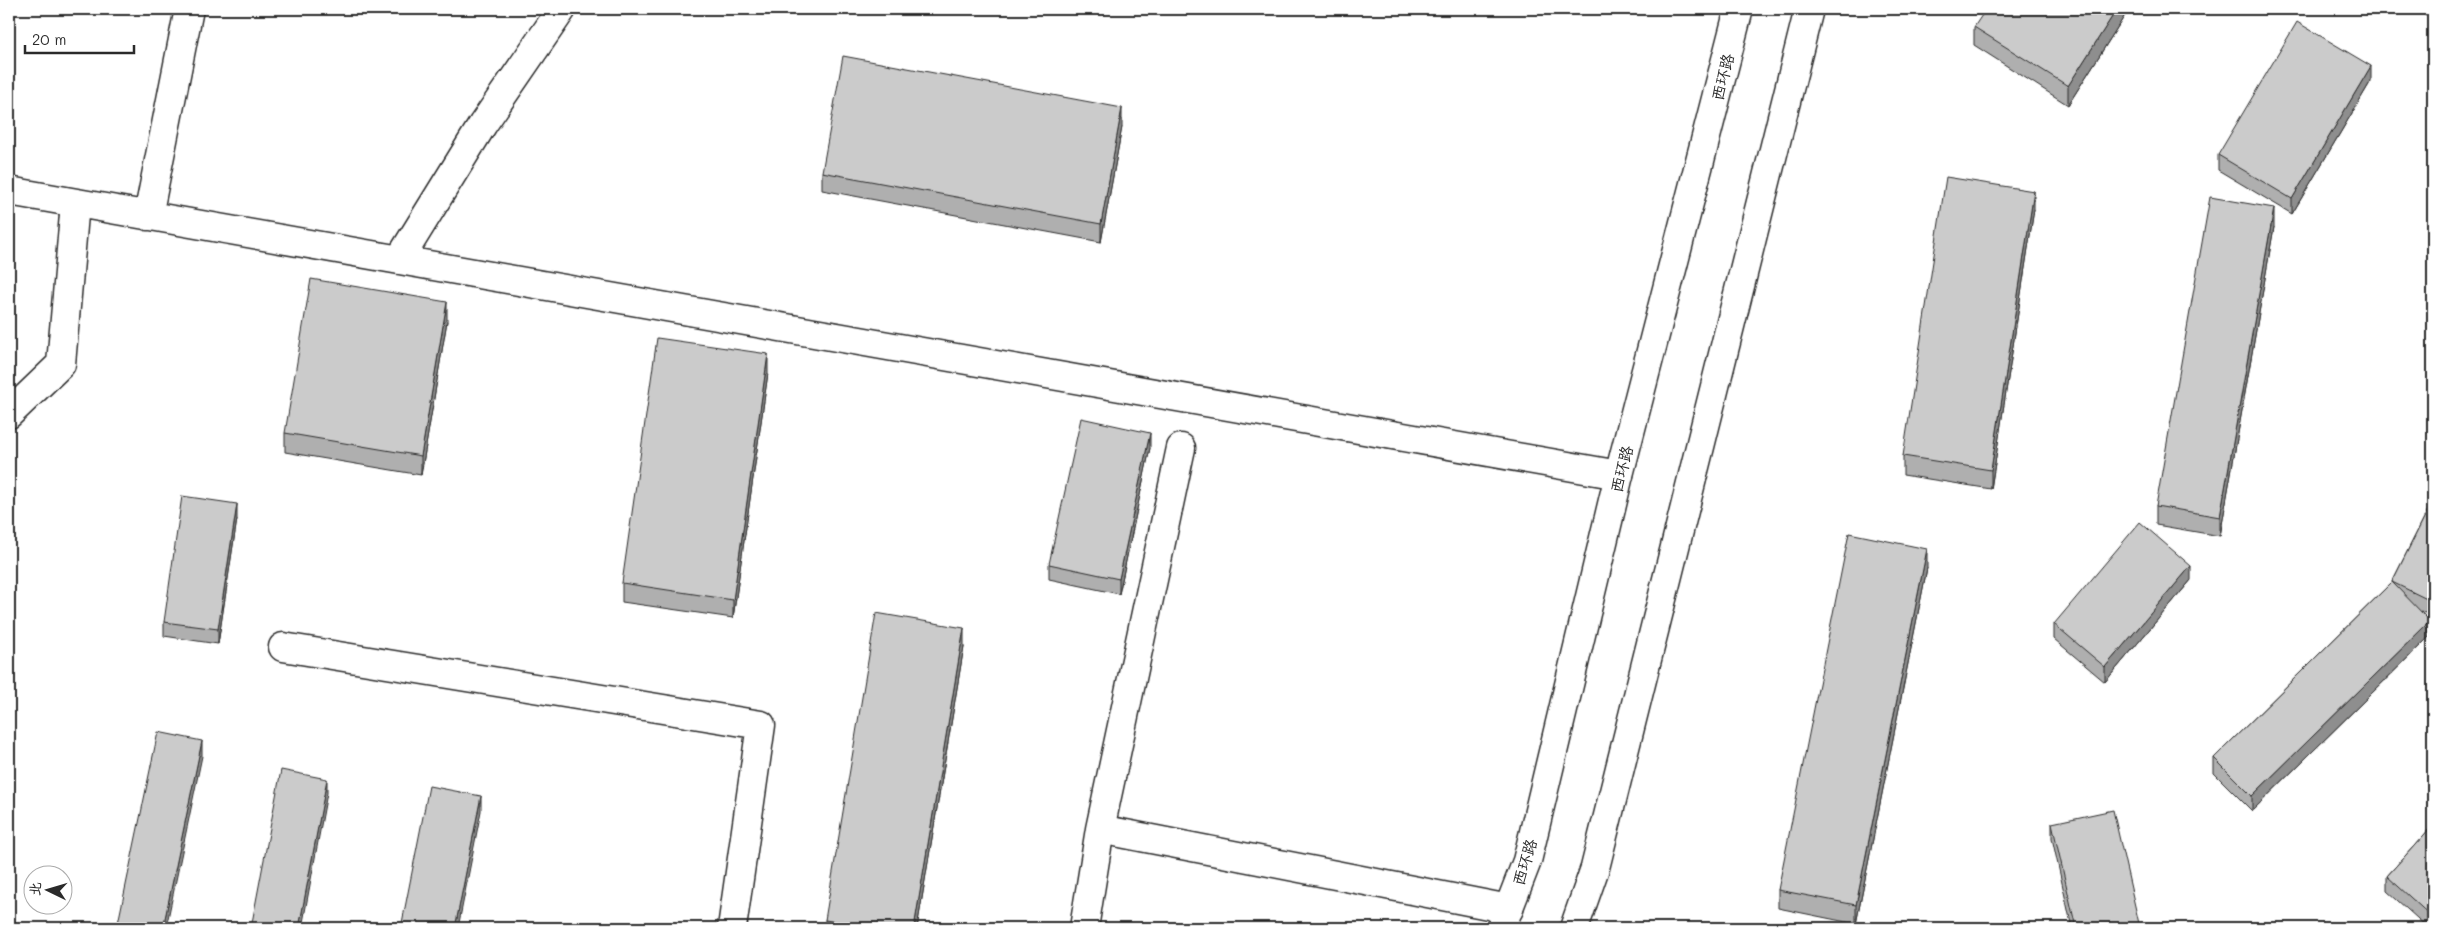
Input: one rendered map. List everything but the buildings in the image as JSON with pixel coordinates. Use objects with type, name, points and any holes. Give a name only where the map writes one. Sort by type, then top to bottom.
[{"type":"street","points":[[148,216],[189,9]]},
{"type":"street","points":[[399,260],[483,124],[562,9]]},
{"type":"street","name":"西环路","points":[[1505,919],[1527,861],[1619,474],[1739,9]]},
{"type":"street","points":[[1574,928],[1595,868],[1809,9]]},
{"type":"street","points":[[9,191],[1619,474]]},
{"type":"street","points":[[9,414],[61,364],[75,203]]},
{"type":"street","points":[[1084,928],[1100,829],[1181,448]]},
{"type":"street","points":[[283,647],[761,725],[732,928]]},
{"type":"street","points":[[1100,829],[1505,919]]}]
